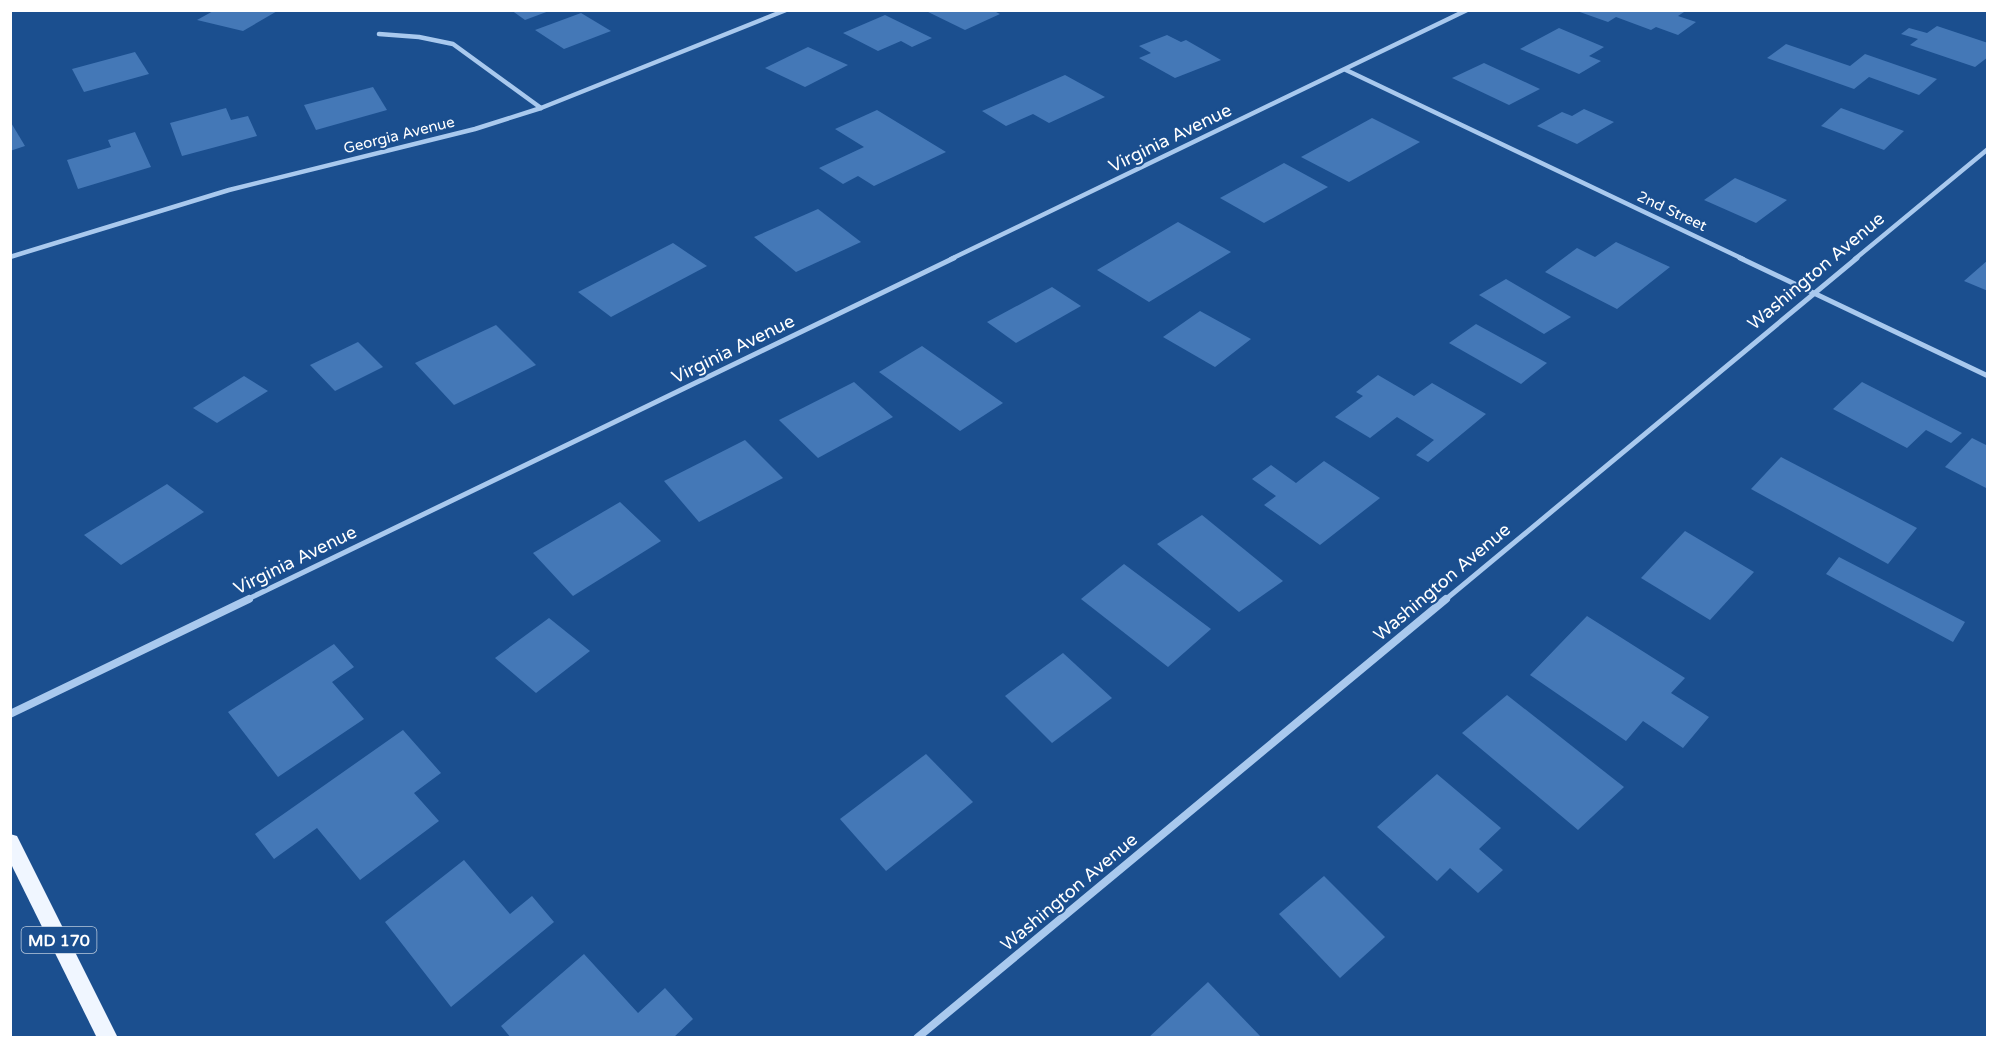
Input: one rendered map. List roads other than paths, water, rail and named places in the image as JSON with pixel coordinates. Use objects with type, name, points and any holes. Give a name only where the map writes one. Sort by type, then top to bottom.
[{"type":"main road","name":"MD 170","points":[[10,842],[108,1038]]},
{"type":"street","name":"Georgia Avenue","points":[[10,257],[229,190],[475,129],[541,108],[786,10]]},
{"type":"street","name":"Virginia Avenue","points":[[10,714],[1467,10]]},
{"type":"street","points":[[379,34],[419,37],[453,44],[541,108]]},
{"type":"street","name":"2nd Street","points":[[1346,70],[1988,375]]},
{"type":"street","name":"Washington Avenue","points":[[917,1038],[1988,149]]}]
